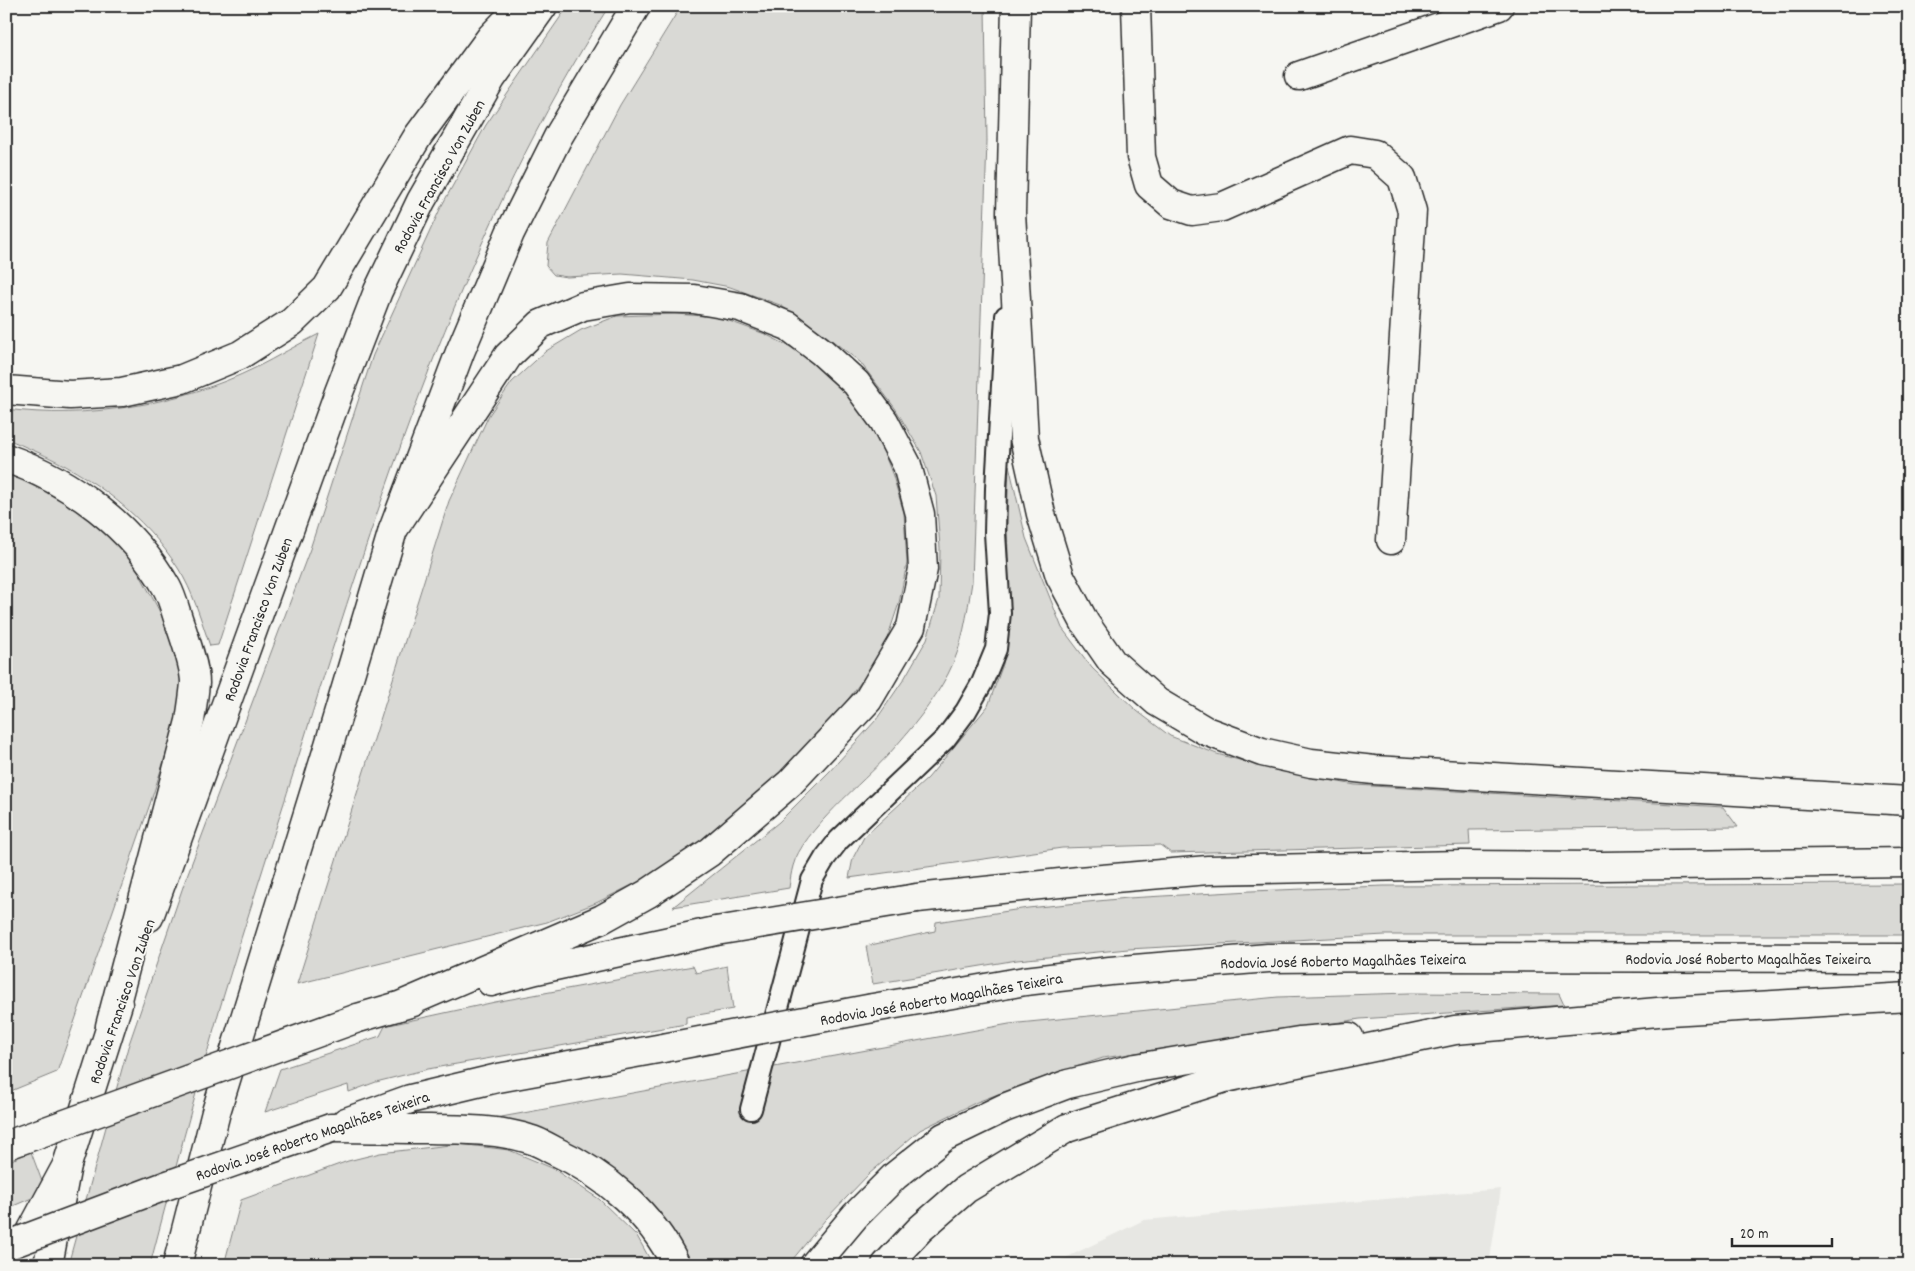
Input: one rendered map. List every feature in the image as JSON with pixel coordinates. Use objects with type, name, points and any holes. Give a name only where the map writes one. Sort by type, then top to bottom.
[{"type":"main road","points":[[6,390],[70,395],[122,392],[182,379],[240,355],[292,322],[327,288],[418,136],[491,38],[521,6]]},
{"type":"main road","name":"Rodovia Francisco Von Zuben","points":[[48,1265],[67,1165],[110,1026],[339,392],[378,292],[421,201],[491,79],[543,6]]},
{"type":"main road","points":[[177,1265],[216,1112],[393,530],[460,352],[510,233],[558,137],[636,6]]},
{"type":"main road","points":[[1016,6],[1011,213],[1024,438],[1041,514],[1060,576],[1085,623],[1112,662],[1157,702],[1206,731],[1262,752],[1311,762],[1374,770],[1909,801]]},
{"type":"main road","points":[[1136,6],[1141,157],[1149,185],[1171,204],[1192,211],[1222,207],[1350,150],[1375,154],[1402,178],[1412,211],[1391,540]]},
{"type":"main road","points":[[1299,76],[1500,6]]},
{"type":"main road","points":[[393,530],[508,356],[541,324],[583,306],[630,298],[694,299],[740,307],[788,326],[822,352],[856,383],[884,421],[906,465],[920,514],[923,569],[911,627],[868,700],[790,783],[710,852],[647,894],[602,919],[397,1007]]},
{"type":"main road","points":[[6,458],[33,468],[108,515],[144,554],[167,589],[186,643],[195,681],[190,721],[110,1026]]},
{"type":"main road","points":[[7,1144],[358,1018],[397,1007],[536,970],[716,931],[917,898],[1078,881],[1208,870],[1462,865],[1602,866],[1909,862]]},
{"type":"main road","name":"Rodovia José Roberto Magalhães Teixeira","points":[[6,1246],[165,1186],[410,1099],[498,1078],[1025,981],[1110,971],[1268,958],[1909,958]]},
{"type":"main road","points":[[814,1265],[855,1216],[895,1176],[944,1137],[1004,1108],[1059,1088],[1136,1068],[1299,1041],[1455,1030],[1669,1011],[1909,997]]},
{"type":"main road","points":[[886,1265],[920,1229],[966,1189],[1067,1128],[1225,1078],[1455,1030]]},
{"type":"main road","points":[[331,1128],[494,1132],[530,1139],[572,1158],[612,1185],[642,1213],[670,1252],[676,1265]]},
{"type":"main road","points":[[13,1265],[67,1165]]},
{"type":"lane","points":[[751,1109],[812,880],[824,858],[839,840],[945,739],[966,711],[982,683],[996,649],[1000,613],[995,533],[996,488],[1011,213]]},
{"type":"shaded area","points":[[568,6],[609,6],[559,89],[514,175],[473,263],[436,353],[402,444],[339,628],[230,974],[192,1106],[150,1265],[68,1265],[128,1047],[185,881],[310,549],[373,355],[441,207],[486,125]]},
{"type":"shaded area","points":[[681,6],[985,6],[987,141],[972,582],[964,629],[953,663],[921,716],[889,754],[835,807],[808,838],[793,866],[789,888],[673,907],[779,822],[829,772],[876,720],[904,679],[927,639],[939,599],[940,548],[936,496],[921,452],[895,408],[860,362],[825,335],[780,305],[730,287],[693,280],[622,274],[567,277],[554,275],[546,266],[548,243],[620,105]]},
{"type":"shaded area","points":[[675,314],[718,317],[765,334],[806,355],[849,397],[878,437],[893,476],[904,513],[907,563],[899,603],[886,642],[864,678],[837,714],[793,761],[744,805],[691,848],[640,881],[596,903],[547,922],[297,984],[449,501],[489,415],[512,382],[546,351],[581,330],[617,316]]},
{"type":"shaded area","points":[[319,334],[218,645],[210,646],[188,586],[165,549],[150,531],[115,499],[76,472],[6,439],[6,409],[37,412],[69,412],[134,406],[165,400],[227,381]]},
{"type":"shaded area","points":[[1009,465],[1026,538],[1062,628],[1092,668],[1137,711],[1170,736],[1217,754],[1280,771],[1355,785],[1723,807],[1738,827],[1469,830],[1470,845],[1171,853],[1160,845],[1062,848],[849,878],[853,858],[864,837],[928,778],[988,706],[1003,664],[1010,623],[1007,521]]},
{"type":"shaded area","points":[[6,470],[55,490],[99,522],[136,567],[161,614],[182,675],[180,711],[150,804],[57,1072],[6,1093]]},
{"type":"shaded area","points":[[1909,884],[1909,935],[1385,935],[1128,949],[1017,960],[873,984],[866,946],[935,931],[936,922],[1028,908],[1128,898],[1384,886]]},
{"type":"shaded area","points":[[693,966],[696,973],[727,966],[733,1009],[686,1017],[686,1024],[428,1069],[376,1082],[349,1092],[348,1085],[265,1112],[280,1069],[380,1036],[385,1026],[495,1002]]},
{"type":"shaded area","points":[[1409,993],[1559,994],[1564,1005],[1360,1019],[1103,1058],[1030,1082],[977,1102],[920,1130],[869,1174],[825,1220],[788,1265],[694,1265],[669,1225],[634,1186],[599,1160],[554,1134],[496,1118],[1009,1024],[1278,997]]},
{"type":"shaded area","points":[[459,1144],[509,1150],[552,1168],[599,1199],[637,1236],[653,1265],[224,1265],[241,1200],[348,1161],[380,1153]]},
{"type":"shaded area","points":[[31,1152],[46,1192],[6,1209],[6,1162]]},
{"type":"shaded area","points":[[1501,1189],[1489,1265],[1051,1265],[1144,1220]]}]
